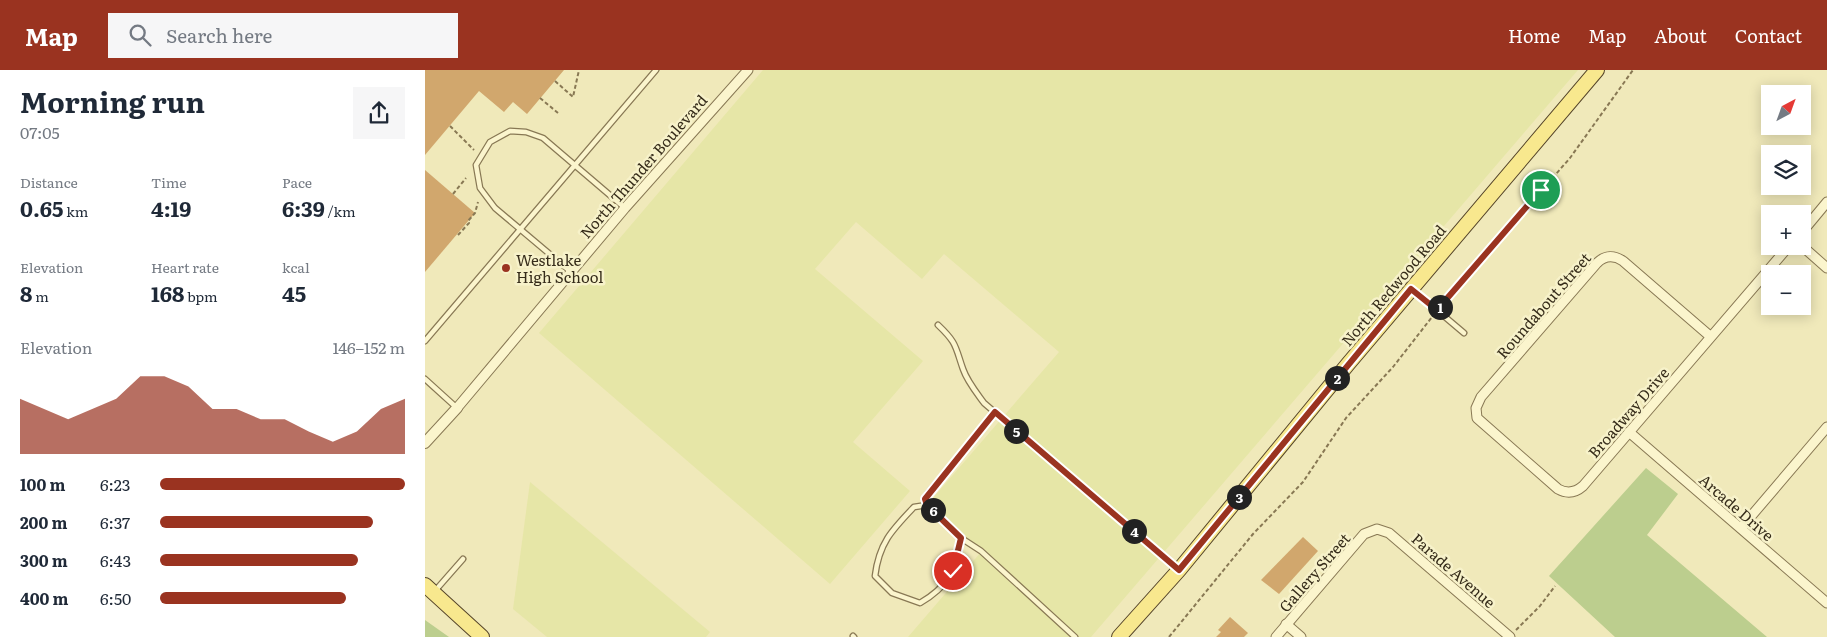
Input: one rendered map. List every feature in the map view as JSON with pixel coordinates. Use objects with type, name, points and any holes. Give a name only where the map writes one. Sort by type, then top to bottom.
[{"type":"main road","name":"North Redwood Road","points":[[1119,637],[1179,570],[1411,289],[1597,70]]},
{"type":"main road","points":[[429,589],[482,637]]},
{"type":"street","name":"North Thunder Boulevard","points":[[425,443],[457,408],[625,208],[748,70]]},
{"type":"street","points":[[1811,221],[1827,202]]},
{"type":"street","points":[[1811,254],[1827,268]]},
{"type":"street","name":"Broadway Drive","points":[[1476,408],[1477,418],[1484,426],[1554,487],[1565,492],[1575,492],[1583,486],[1781,255]]},
{"type":"street","name":"Roundabout Street","points":[[1476,408],[1481,397],[1597,262],[1604,258],[1614,257],[1623,261],[1711,338]]},
{"type":"street","points":[[1741,528],[1827,427]]},
{"type":"street","name":"Arcade Drive","points":[[1629,432],[1827,603]]},
{"type":"street","name":"Gallery Street","points":[[1275,637],[1364,534],[1377,529]]},
{"type":"street","name":"Parade Avenue","points":[[1377,529],[1389,533],[1513,633]]},
{"type":"street","points":[[1287,624],[1301,637]]},
{"type":"lane","points":[[425,341],[656,70]]},
{"type":"lane","points":[[571,272],[495,208],[480,188],[476,164],[490,142],[510,131],[526,132],[543,138],[625,208]]},
{"type":"lane","points":[[1411,289],[1465,333]]},
{"type":"lane","points":[[938,325],[951,338],[959,351],[963,369],[983,403],[1179,570]]},
{"type":"lane","points":[[425,379],[457,408]]},
{"type":"lane","points":[[995,412],[928,493],[925,499],[927,505],[961,538],[981,552],[1075,637]]},
{"type":"lane","points":[[927,505],[914,507],[893,529],[878,555],[875,576],[891,593],[920,603],[937,593],[953,571],[961,538]]},
{"type":"lane","points":[[429,589],[463,559]]},
{"type":"path","points":[[555,81],[573,96],[579,70]]},
{"type":"path","points":[[1169,637],[1253,534],[1303,482],[1347,418],[1393,366],[1437,310],[1570,158],[1633,70]]},
{"type":"path","points":[[540,98],[558,113]]},
{"type":"path","points":[[450,126],[474,150]]},
{"type":"path","points":[[453,194],[466,178]]},
{"type":"path","points":[[458,235],[469,223],[468,221],[475,213],[478,202]]},
{"type":"path","points":[[1513,633],[1541,606],[1555,586]]},
{"type":"green space","points":[[763,70],[1578,70],[1091,637],[908,637],[981,552],[927,505],[1059,352],[944,254],[922,279],[856,222],[815,269],[923,361],[853,442],[910,491],[830,584],[539,333]]},
{"type":"green space","points":[[1646,468],[1678,494],[1647,535],[1767,637],[1615,637],[1549,576]]},
{"type":"green space","points":[[530,482],[710,632],[706,637],[547,637],[513,609]]},
{"type":"green space","points":[[425,620],[449,637],[425,637]]},
{"type":"building","points":[[425,70],[564,70],[527,114],[513,102],[504,112],[479,91],[425,155]]},
{"type":"building","points":[[425,170],[475,213],[425,272]]},
{"type":"building","points":[[1303,537],[1318,551],[1279,594],[1261,580]]},
{"type":"building","points":[[1230,617],[1248,633],[1244,637],[1216,637],[1221,632],[1218,630]]},
{"type":"place","name":"Westlake High School","points":[[506,268]]},
{"type":"route","points":[[953,571],[961,538],[927,505],[925,499],[995,412],[1179,570],[1411,289],[1437,310],[1541,190]]}]
